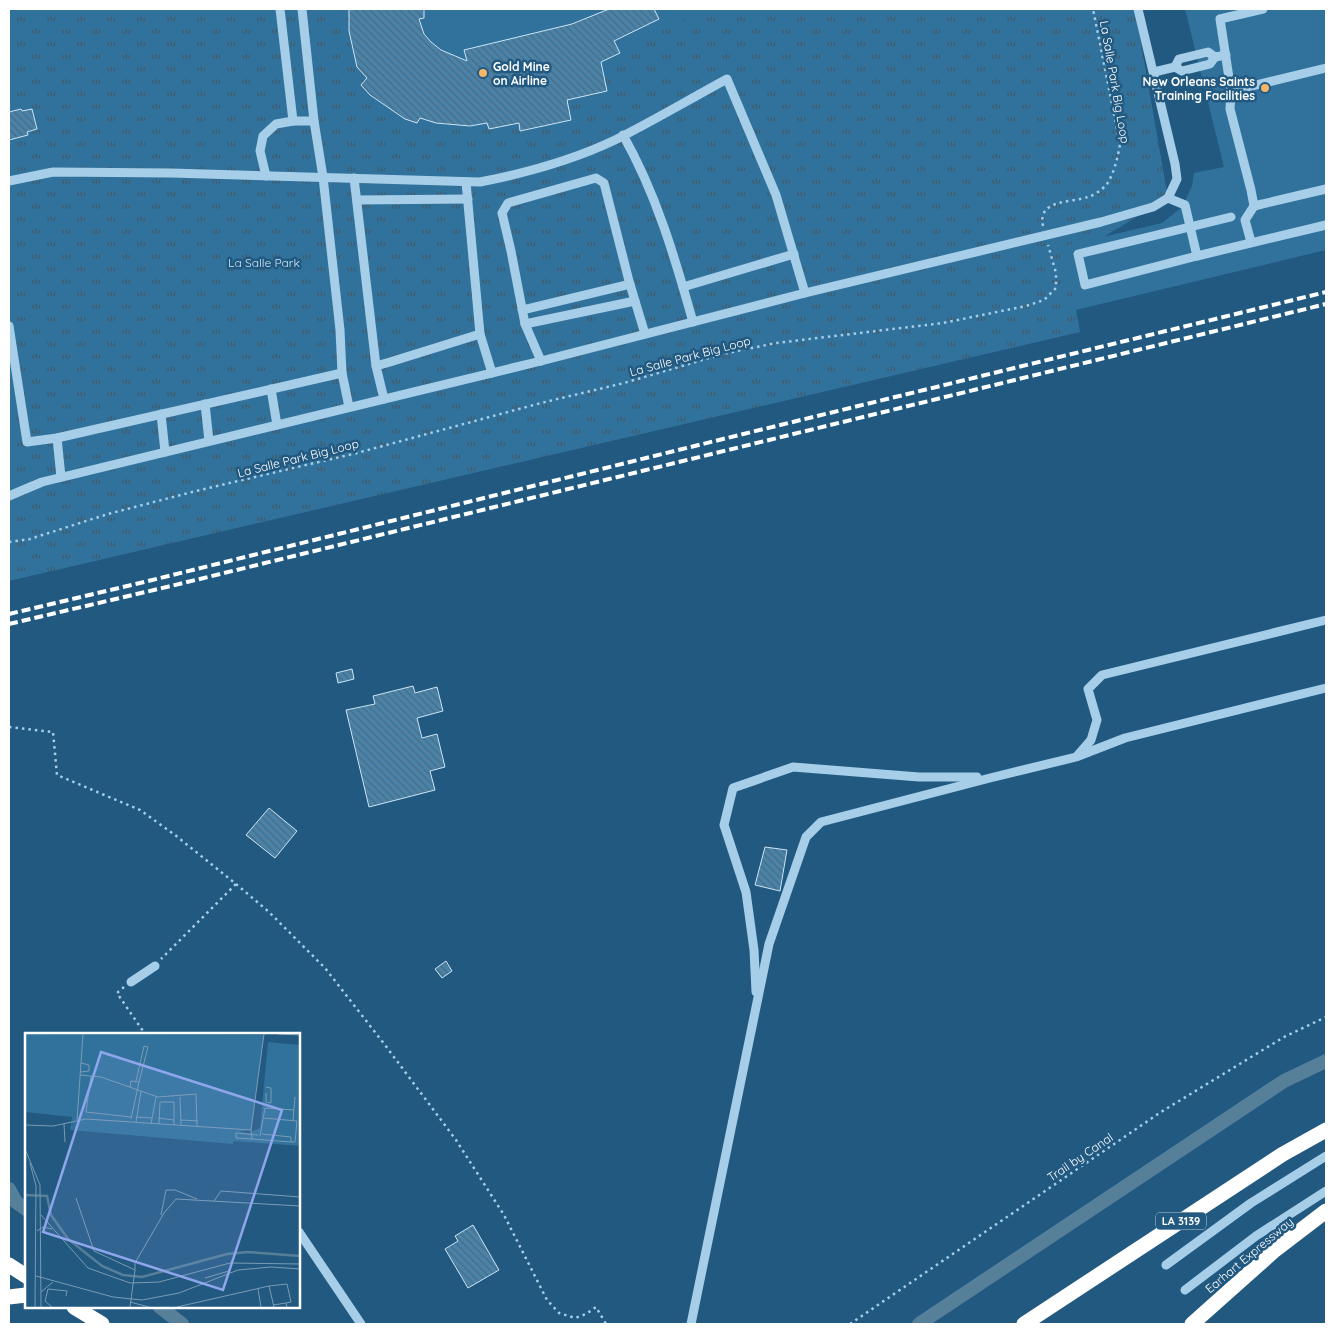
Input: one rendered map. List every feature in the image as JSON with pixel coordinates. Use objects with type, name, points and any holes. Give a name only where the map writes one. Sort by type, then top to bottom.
[{"type":"highway","name":"LA 3139","points":[[1024,1324],[1283,1154],[1326,1130]]},
{"type":"highway","name":"Earhart Expressway","points":[[1192,1324],[1275,1250],[1326,1210]]},
{"type":"highway","points":[[9,1265],[25,1275]]},
{"type":"highway","points":[[9,1297],[25,1295]]},
{"type":"highway","points":[[76,1308],[102,1324]]},
{"type":"street","points":[[280,9],[293,121]]},
{"type":"street","points":[[302,9],[340,330],[342,373],[349,407]]},
{"type":"street","points":[[9,496],[42,482],[61,477],[541,361],[805,293],[1101,222],[1153,207],[1168,198],[1177,179],[1154,72],[1138,9]]},
{"type":"street","points":[[1251,242],[1245,220],[1254,206],[1252,190],[1230,109],[1231,91],[1220,19],[1263,9]]},
{"type":"street","points":[[1154,72],[1175,67],[1182,71],[1210,64],[1216,57],[1226,55]]},
{"type":"street","points":[[1231,91],[1326,68]]},
{"type":"street","points":[[9,181],[53,172],[172,173],[480,182],[508,177],[558,163],[615,140],[726,79],[776,195],[805,293]]},
{"type":"street","points":[[266,176],[260,151],[263,136],[276,124],[293,121],[314,121]]},
{"type":"street","points":[[623,136],[650,190],[693,322]]},
{"type":"street","points":[[354,178],[376,366],[384,399]]},
{"type":"street","points":[[541,361],[525,324],[502,213],[508,203],[596,178],[604,183],[645,334]]},
{"type":"street","points":[[466,182],[480,334],[492,373]]},
{"type":"street","points":[[1254,206],[1326,189]]},
{"type":"street","points":[[1168,198],[1185,205],[1198,256]]},
{"type":"street","points":[[357,200],[468,199]]},
{"type":"street","points":[[1231,218],[1078,254],[1085,284],[1326,224]]},
{"type":"street","points":[[683,287],[794,254]]},
{"type":"street","points":[[522,310],[630,284]]},
{"type":"street","points":[[597,292],[601,308]]},
{"type":"street","points":[[563,300],[566,316]]},
{"type":"street","points":[[525,324],[636,301]]},
{"type":"street","points":[[9,326],[27,442],[57,438],[342,373]]},
{"type":"street","points":[[376,366],[480,334]]},
{"type":"street","points":[[271,389],[277,425]]},
{"type":"street","points":[[205,404],[209,441]]},
{"type":"street","points":[[161,414],[165,452]]},
{"type":"street","points":[[57,438],[61,477]]},
{"type":"street","points":[[1076,757],[1091,740],[1097,720],[1088,689],[1102,676],[1326,620]]},
{"type":"street","points":[[691,1324],[769,944],[806,837],[821,822],[1076,757],[1124,738],[1326,688]]},
{"type":"street","points":[[757,1006],[754,950],[746,892],[724,825],[733,788],[793,767],[919,777],[990,778]]},
{"type":"street","points":[[131,982],[155,966]]},
{"type":"street","points":[[1166,1265],[1251,1203],[1326,1156]]},
{"type":"street","points":[[1185,1290],[1256,1236],[1326,1191]]},
{"type":"street","points":[[300,1233],[361,1324]]},
{"type":"path","name":"La Salle Park Big Loop","points":[[9,542],[30,539],[108,514],[196,491],[357,453],[624,383],[723,354],[776,343],[943,323],[1026,306],[1044,300],[1056,288],[1056,273],[1042,214],[1046,208],[1054,204],[1090,197],[1106,185],[1117,160],[1120,144],[1093,9]]},
{"type":"path","points":[[9,727],[53,732],[57,774],[140,810],[175,835],[269,912],[325,968],[385,1044],[456,1140],[504,1215],[547,1300],[559,1313],[575,1318],[586,1314],[596,1307],[606,1324]]},
{"type":"path","points":[[155,966],[236,884]]},
{"type":"path","points":[[131,982],[117,993],[144,1033]]},
{"type":"path","name":"Trail by Canal","points":[[850,1324],[1161,1112],[1284,1037],[1326,1017]]},
{"type":"green space","name":"La Salle Park","points":[[9,9],[1135,9],[1168,198],[1067,259],[1080,332],[9,581]]},
{"type":"green space","name":"Gold Mine on Airline","points":[[349,9],[699,9],[695,14],[601,62],[607,91],[567,100],[571,120],[520,131],[517,116],[499,119],[500,127],[489,129],[487,123],[453,126],[420,119],[417,123],[380,103],[361,85],[367,78],[357,67],[349,31]]},
{"type":"green space","name":"New Orleans Saints Training Facilities","points":[[1185,9],[1326,9],[1326,250],[1076,310],[1060,247],[1162,223],[1182,207],[1192,186],[1194,173],[1224,167]]},
{"type":"building","name":"Gold Mine on Airline","points":[[349,9],[424,9],[424,18],[419,19],[424,34],[441,50],[467,61],[464,50],[572,24],[609,9],[654,9],[659,19],[614,41],[620,53],[601,62],[607,91],[567,100],[571,120],[520,131],[519,123],[489,129],[487,123],[470,126],[436,123],[420,118],[417,123],[405,119],[370,95],[361,85],[367,78],[357,67],[349,31]]},
{"type":"building","points":[[21,109],[22,111],[32,109],[37,129],[27,132],[28,135],[9,140],[9,112]]},
{"type":"building","points":[[352,669],[354,679],[338,683],[336,673]]},
{"type":"building","points":[[413,686],[415,693],[437,687],[443,711],[417,718],[422,738],[437,734],[445,767],[430,771],[435,790],[369,807],[346,710],[375,704],[373,696]]},
{"type":"building","points":[[269,808],[297,831],[275,858],[246,835]]},
{"type":"building","points":[[765,847],[787,850],[780,891],[755,885]]},
{"type":"building","points":[[446,961],[452,971],[442,978],[435,969]]},
{"type":"building","points":[[473,1225],[499,1270],[468,1288],[445,1249],[458,1241],[455,1236]]},
{"type":"waterway","points":[[919,1324],[1284,1081],[1326,1061]]},
{"type":"waterway","points":[[9,1189],[16,1202],[25,1208]]},
{"type":"waterway","points":[[161,1308],[182,1324]]},
{"type":"railway","points":[[9,614],[1326,292]]},
{"type":"railway","points":[[9,624],[1326,304]]},
{"type":"place","name":"Gold Mine on Airline","points":[[483,73]]},
{"type":"place","name":"New Orleans Saints Training Facilities","points":[[1265,88]]}]
